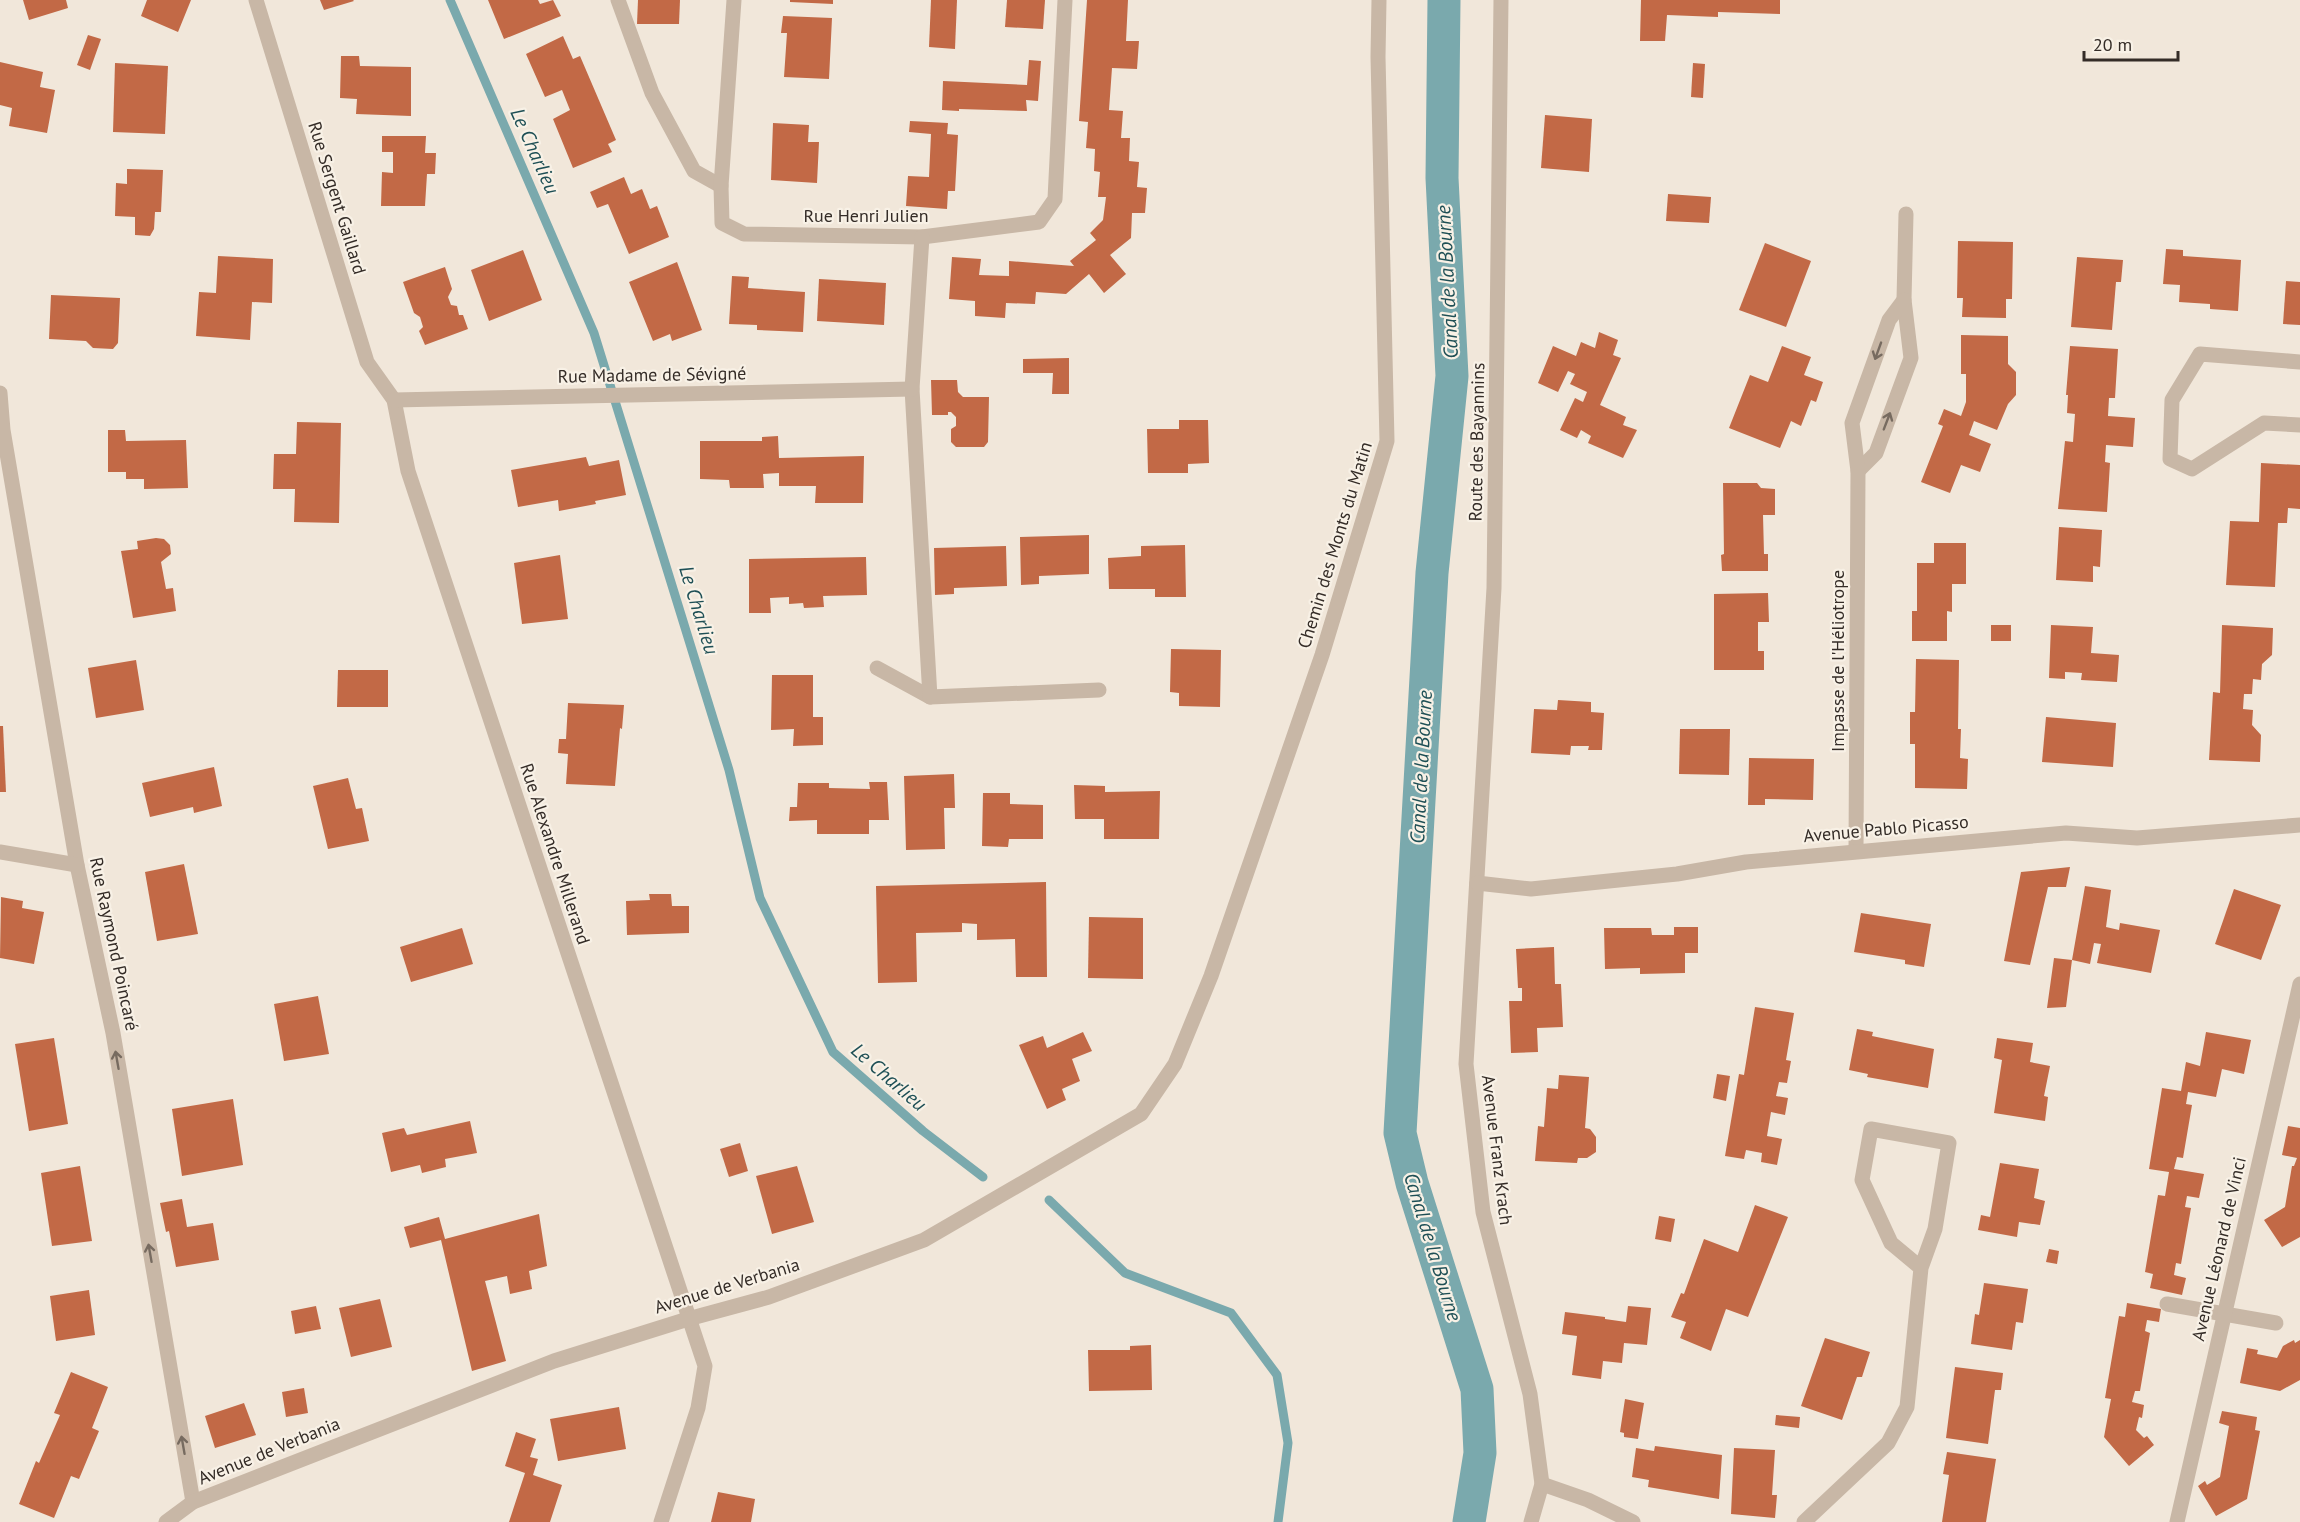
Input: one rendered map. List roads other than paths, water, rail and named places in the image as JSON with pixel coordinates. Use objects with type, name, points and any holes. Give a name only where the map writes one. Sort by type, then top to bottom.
[{"type":"street","name":"Rue Sergent Gaillard","points":[[256,0],[367,362],[394,400]]},
{"type":"street","points":[[618,0],[652,93],[694,171],[721,186],[735,0]]},
{"type":"street","name":"Rue Henri Julien","points":[[721,186],[722,223],[744,234],[922,237],[1039,222],[1054,200],[1065,0]]},
{"type":"street","name":"Chemin des Monts du Matin","points":[[1211,976],[1322,655],[1387,441],[1378,57],[1379,0]]},
{"type":"street","name":"Route des Bayannins","points":[[1477,883],[1494,588],[1501,0]]},
{"type":"street","points":[[1858,471],[1876,453],[1911,358],[1904,300],[1906,214]]},
{"type":"street","points":[[922,237],[912,389],[930,697]]},
{"type":"street","name":"Impasse de l'Héliotrope","points":[[1856,852],[1858,471],[1852,423],[1889,320],[1904,300]]},
{"type":"street","points":[[2300,362],[2200,354],[2172,400],[2170,459],[2192,469],[2264,423],[2300,425]]},
{"type":"street","name":"Rue Madame de Sévigné","points":[[394,400],[912,389]]},
{"type":"street","name":"Rue Raymond Poincaré","points":[[0,393],[3,430],[77,865],[113,1033],[193,1502]]},
{"type":"street","name":"Rue Alexandre Millerand","points":[[394,400],[408,471],[705,1366],[698,1408],[661,1522]]},
{"type":"street","points":[[877,668],[930,697],[1100,690]]},
{"type":"street","name":"Avenue Pablo Picasso","points":[[1477,883],[1531,889],[1677,874],[1746,862],[2066,833],[2137,838],[2300,825]]},
{"type":"street","points":[[0,852],[77,865]]},
{"type":"street","name":"Avenue Franz Krach","points":[[1477,883],[1466,1064],[1483,1212],[1530,1394],[1542,1484],[1531,1522]]},
{"type":"street","name":"Avenue de Verbania","points":[[166,1522],[193,1502],[554,1361],[688,1319],[769,1297],[924,1240],[1142,1114],[1175,1064],[1211,976]]},
{"type":"street","name":"Avenue Léonard de Vinci","points":[[2177,1522],[2300,984]]},
{"type":"street","points":[[1804,1522],[1888,1443],[1907,1407],[1921,1268],[1935,1229],[1949,1143],[1871,1128],[1862,1180],[1891,1243],[1921,1268]]},
{"type":"street","points":[[2167,1304],[2276,1323]]},
{"type":"street","points":[[1542,1484],[1588,1500],[1634,1522]]},
{"type":"waterway","name":"Le Charlieu","points":[[450,0],[594,333],[729,770],[760,898],[833,1052],[923,1131],[983,1177]]},
{"type":"waterway","name":"Canal de la Bourne","points":[[1444,0],[1442,178],[1452,376],[1432,573],[1400,1133],[1412,1183],[1477,1389],[1480,1453],[1469,1522]]},
{"type":"waterway","name":"Le Charlieu","points":[[1049,1200],[1125,1273],[1231,1313],[1277,1375],[1288,1443],[1278,1522]]}]
